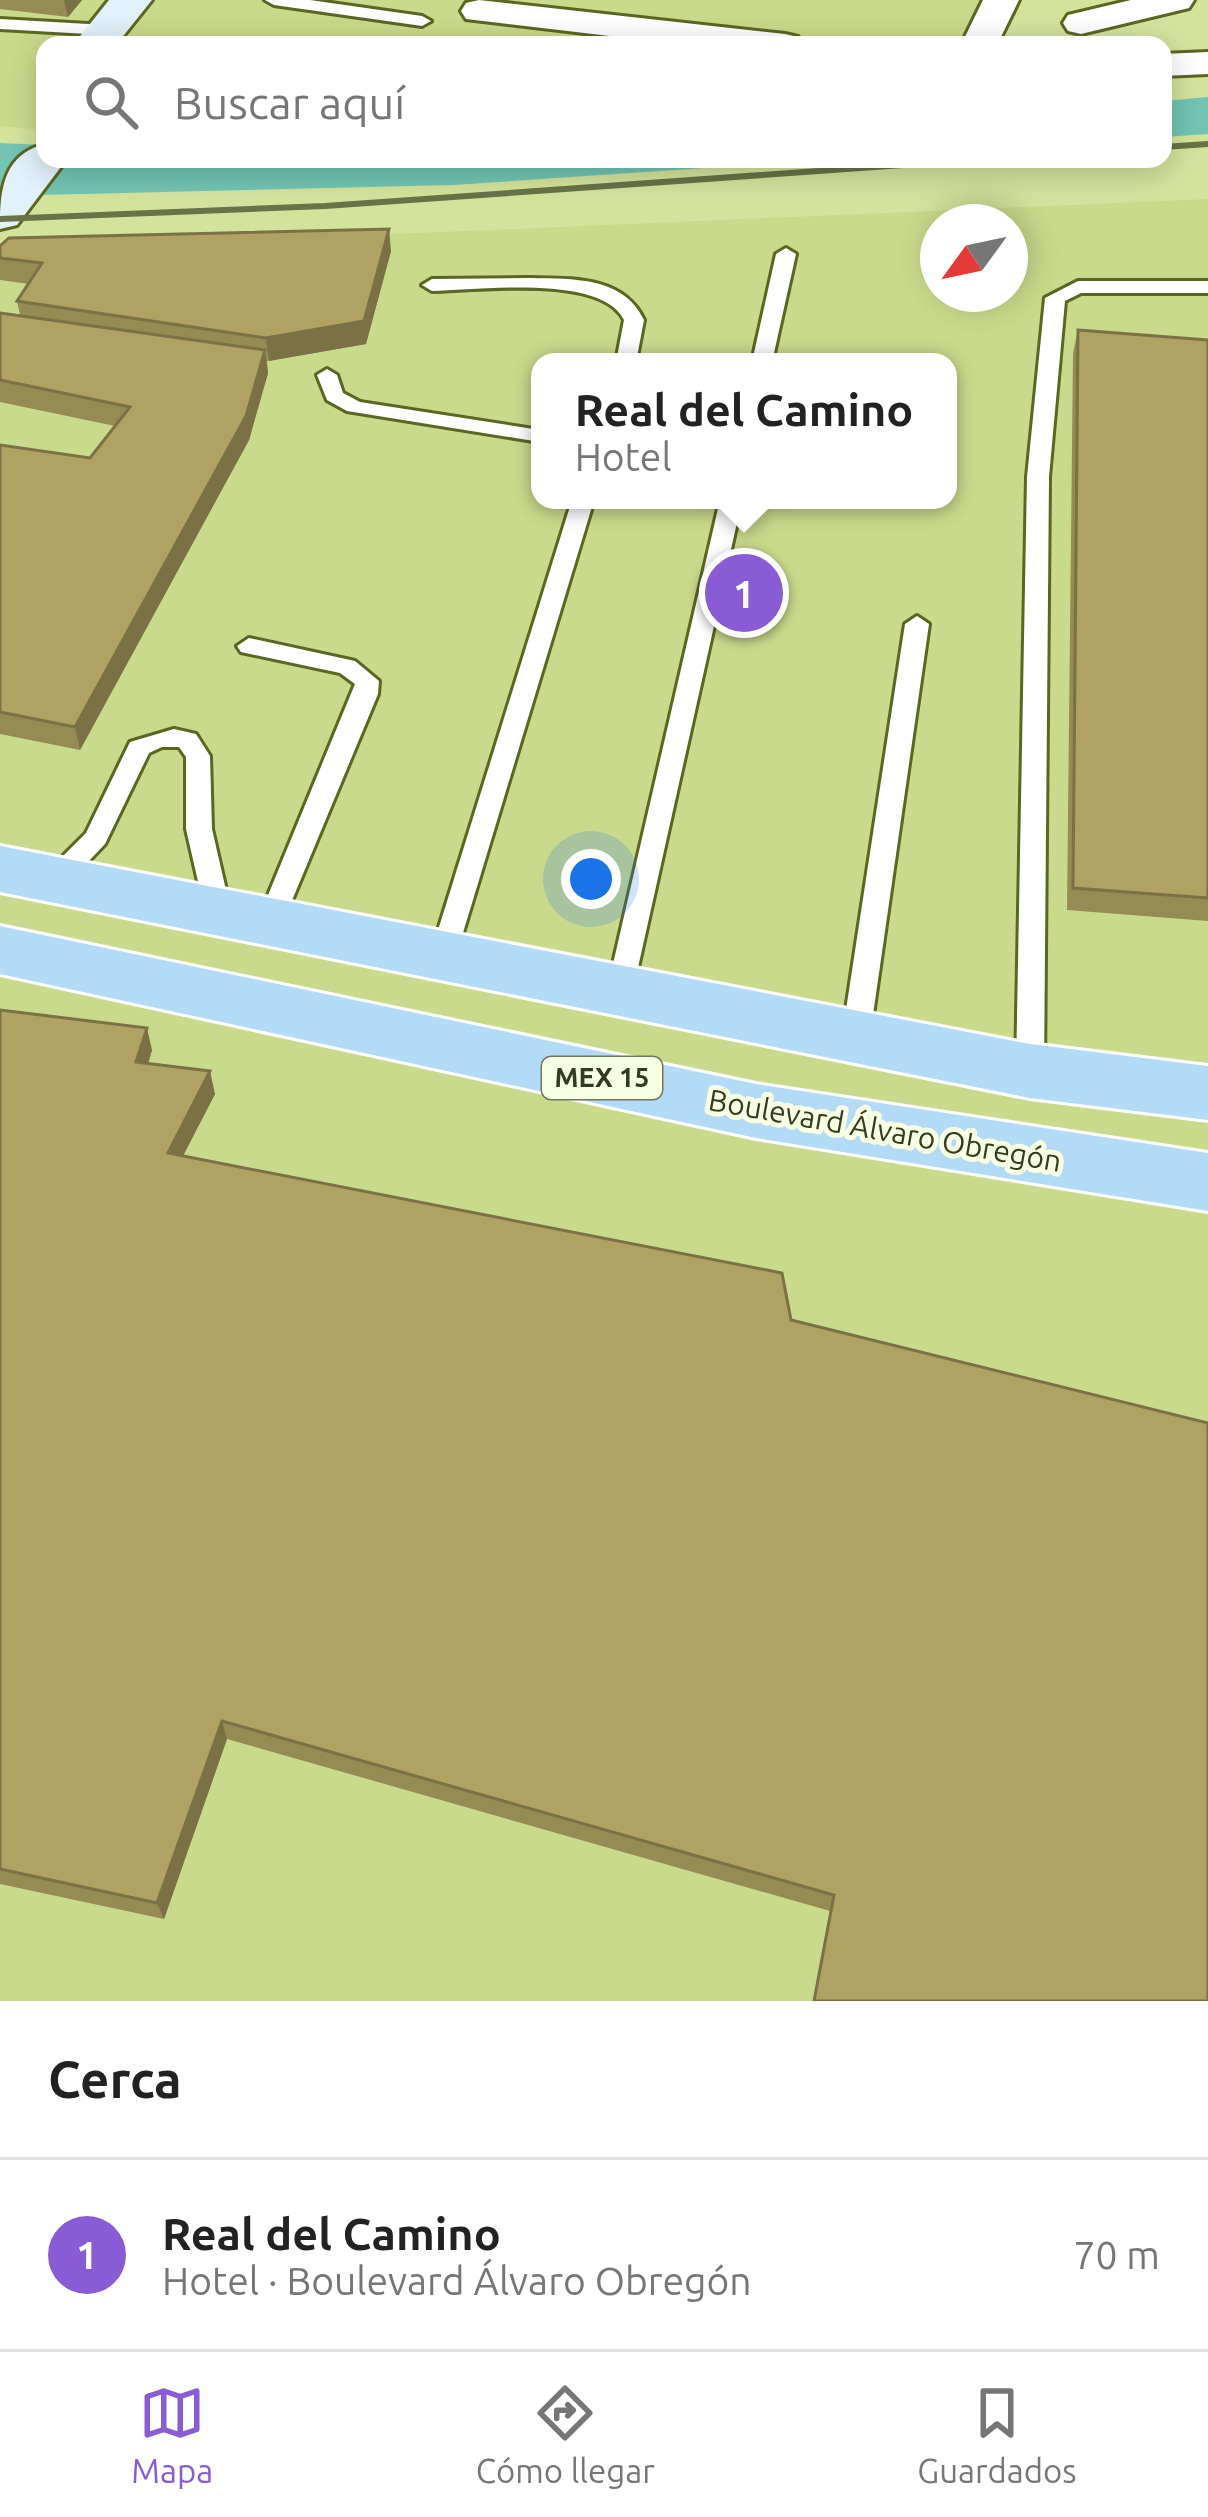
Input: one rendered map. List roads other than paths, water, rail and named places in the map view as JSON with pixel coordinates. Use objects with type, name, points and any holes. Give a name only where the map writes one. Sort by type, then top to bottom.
[{"type":"highway","points":[[27,874],[1030,1071],[1208,1093]]},
{"type":"highway","name":"Boulevard Álvaro Obregón","points":[[0,950],[755,1111],[1208,1182]]},
{"type":"main road","points":[[116,30],[170,0]]},
{"type":"main road","points":[[2,213],[24,143]]},
{"type":"street","points":[[984,36],[1001,0]]},
{"type":"street","points":[[1083,23],[1177,0]]},
{"type":"street","points":[[463,36],[482,5],[717,36]]},
{"type":"street","points":[[1172,65],[1208,63]]},
{"type":"lane","points":[[274,0],[422,21]]},
{"type":"lane","points":[[0,24],[116,30]]},
{"type":"lane","points":[[764,353],[786,254]]},
{"type":"lane","points":[[432,285],[562,286],[610,292],[621,298],[634,320],[628,353]]},
{"type":"lane","points":[[1030,1071],[1038,477],[1055,298],[1078,287],[1208,287]]},
{"type":"lane","points":[[327,375],[334,396],[354,407],[531,435]]},
{"type":"lane","points":[[443,956],[580,509]]},
{"type":"lane","points":[[620,990],[729,509]]},
{"type":"lane","points":[[856,1036],[916,624]]},
{"type":"lane","points":[[244,917],[366,694],[367,682],[347,667],[248,646]]},
{"type":"lane","points":[[27,874],[96,838],[139,748],[150,741],[178,737],[188,740],[198,756],[199,829],[244,917]]},
{"type":"water","points":[[1208,97],[1208,134],[1172,136],[1172,100]]},
{"type":"water","points":[[0,143],[36,145],[36,168],[704,168],[453,185],[0,196]]},
{"type":"railway","points":[[1172,146],[1208,144]]},
{"type":"railway","points":[[0,219],[325,206],[861,168]]},
{"type":"place","name":"Real del Camino","points":[[744,593]]}]
